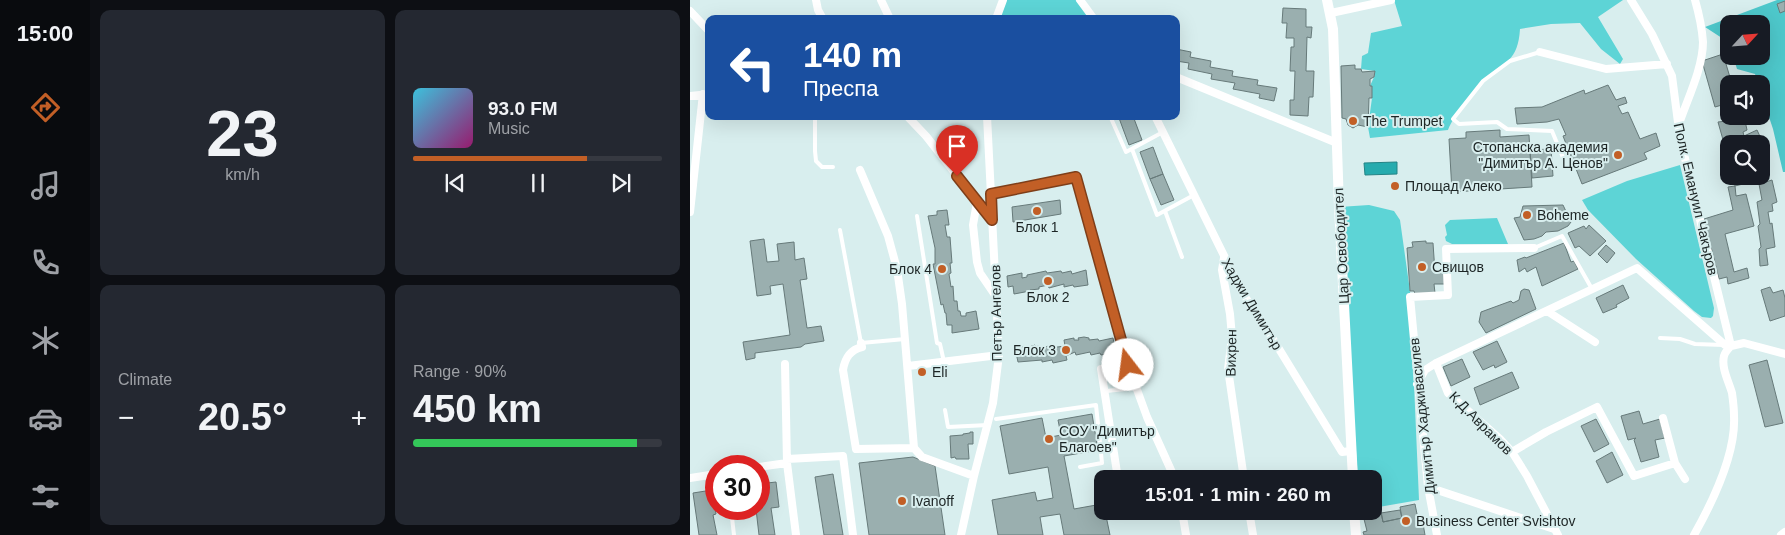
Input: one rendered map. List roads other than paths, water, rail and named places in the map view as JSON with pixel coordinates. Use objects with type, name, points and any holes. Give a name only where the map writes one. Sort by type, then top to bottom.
[{"type":"street","points":[[816,0],[821,15]]},
{"type":"street","points":[[881,0],[888,15]]},
{"type":"street","points":[[997,15],[1002,0]]},
{"type":"street","points":[[1080,0],[1091,15]]},
{"type":"street","name":"Цар Освободител","points":[[1327,0],[1331,13],[1352,470]]},
{"type":"street","points":[[1331,13],[1391,0]]},
{"type":"street","name":"Полк. Емануил Чакъров","points":[[1631,0],[1652,34],[1672,76],[1680,138],[1728,346]]},
{"type":"street","points":[[1679,124],[1699,66],[1703,44],[1701,23],[1695,0]]},
{"type":"street","points":[[690,11],[705,27]]},
{"type":"street","points":[[1540,52],[1606,69],[1667,64]]},
{"type":"street","points":[[1180,79],[1337,143]]},
{"type":"street","points":[[690,96],[705,94]]},
{"type":"street","points":[[690,212],[705,101]]},
{"type":"street","points":[[911,120],[926,136],[992,220]]},
{"type":"street","name":"Петър Ангелов","points":[[961,535],[993,403],[999,355],[987,120]]},
{"type":"street","name":"Хаджи Димитър","points":[[1157,120],[1243,294],[1262,321],[1342,452],[1351,451]]},
{"type":"street","points":[[860,170],[888,236],[897,269],[908,366],[914,448],[922,457],[974,476]]},
{"type":"street","points":[[991,194],[1076,177],[1128,365],[1171,470]]},
{"type":"street","points":[[977,202],[973,225],[980,273],[996,296]]},
{"type":"street","name":"Димитър Хадживасилев","points":[[1437,535],[1428,487],[1410,298],[1448,295],[1446,249],[1534,248]]},
{"type":"street","name":"Вихрен","points":[[1224,258],[1222,270],[1232,337],[1228,368],[1243,470]]},
{"type":"street","points":[[1418,384],[1424,370],[1436,363],[1637,268],[1728,346]]},
{"type":"street","points":[[1547,311],[1595,342]]},
{"type":"street","points":[[861,343],[862,347],[854,348],[846,357],[843,370],[856,449],[914,448]]},
{"type":"street","points":[[1728,346],[1744,343],[1785,354]]},
{"type":"street","points":[[1694,535],[1706,514],[1728,459],[1734,435],[1732,395],[1724,366],[1724,356],[1728,346]]},
{"type":"street","points":[[908,366],[999,355]]},
{"type":"street","name":"К.Д.Аврамов","points":[[1436,363],[1448,393],[1512,452],[1527,476],[1556,532]]},
{"type":"street","points":[[785,364],[787,461],[796,535]]},
{"type":"street","points":[[1101,368],[1117,470]]},
{"type":"street","points":[[1512,452],[1553,428],[1597,407],[1634,476],[1675,464]]},
{"type":"street","points":[[1663,418],[1675,464],[1685,480]]},
{"type":"street","points":[[770,465],[787,461],[843,456],[853,535]]},
{"type":"street","points":[[690,478],[705,476]]},
{"type":"street","points":[[1428,487],[1556,532]]},
{"type":"street","points":[[1184,520],[1186,535]]},
{"type":"street","points":[[1250,520],[1252,535]]},
{"type":"street","points":[[1355,520],[1356,535]]},
{"type":"street","points":[[1781,535],[1785,532]]},
{"type":"lane","points":[[1540,52],[1510,61],[1483,81],[1453,118],[1459,124],[1498,122],[1507,129],[1552,131],[1564,160]]},
{"type":"lane","points":[[815,120],[816,161],[822,167],[833,167]]},
{"type":"lane","points":[[1112,120],[1126,152],[1163,132]]},
{"type":"lane","points":[[1132,149],[1158,215],[1194,195]]},
{"type":"lane","points":[[1165,211],[1182,257]]},
{"type":"lane","points":[[917,216],[937,343],[940,344],[944,362]]},
{"type":"lane","points":[[840,230],[861,343],[905,339]]},
{"type":"lane","points":[[1534,248],[1562,236],[1592,289]]},
{"type":"lane","points":[[1660,338],[1680,339],[1695,344],[1728,346]]},
{"type":"lane","points":[[1106,391],[1136,388]]},
{"type":"lane","points":[[996,420],[1096,405],[1102,463],[1080,467]]},
{"type":"lane","points":[[944,410],[948,427],[988,424]]},
{"type":"lane","points":[[732,520],[734,535]]},
{"type":"place","name":"The Trumpet","points":[[1353,121]]},
{"type":"place","name":"Стопанска академия \"Димитър А. Ценов\"","points":[[1618,155]]},
{"type":"place","name":"Площад Алеко","points":[[1395,186]]},
{"type":"place","name":"Блок 1","points":[[1037,211]]},
{"type":"place","name":"Boheme","points":[[1527,215]]},
{"type":"place","name":"Свищов","points":[[1422,267]]},
{"type":"place","name":"Блок 4","points":[[942,269]]},
{"type":"place","name":"Блок 2","points":[[1048,281]]},
{"type":"place","name":"Блок 3","points":[[1066,350]]},
{"type":"place","name":"Eli","points":[[922,372]]},
{"type":"place","name":"СОУ \"Димитър Благоев\"","points":[[1049,439]]},
{"type":"place","name":"Ivanoff","points":[[902,501]]},
{"type":"place","name":"Business Center Svishtov","points":[[1406,521]]}]
